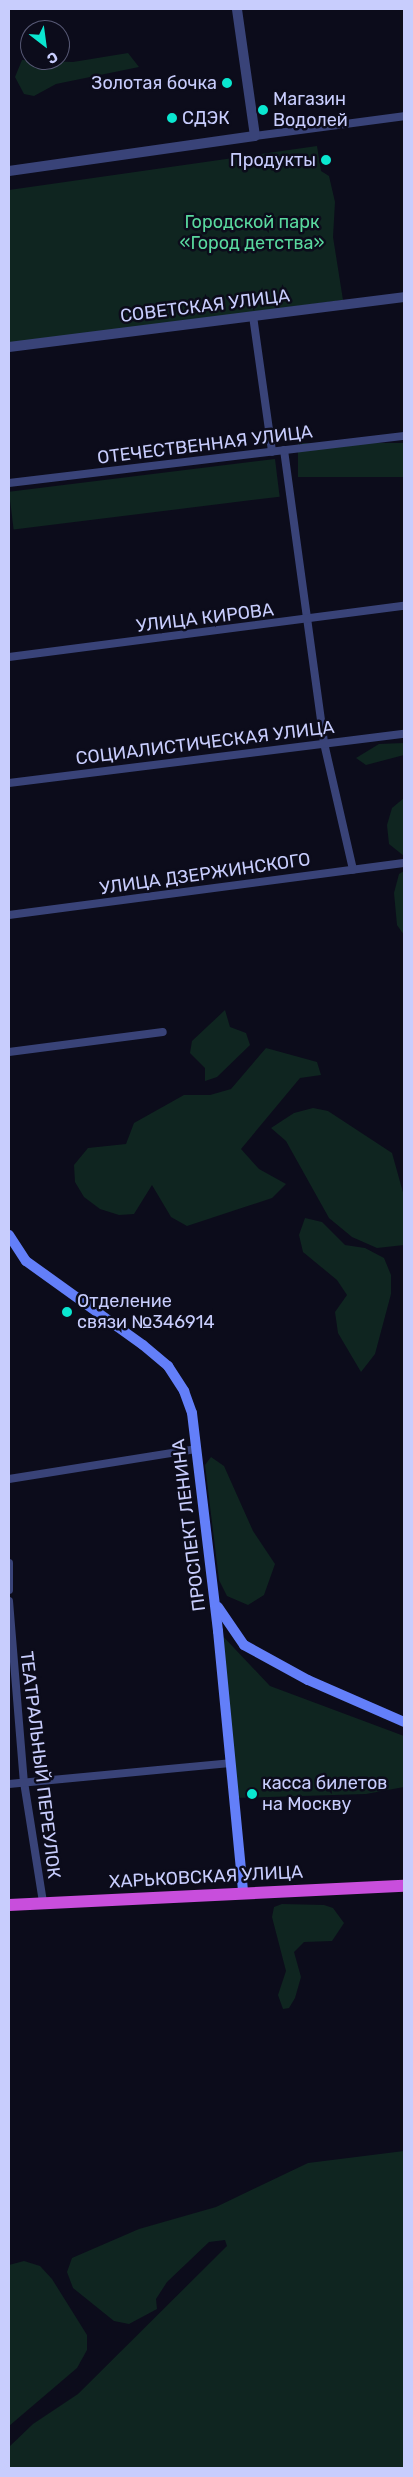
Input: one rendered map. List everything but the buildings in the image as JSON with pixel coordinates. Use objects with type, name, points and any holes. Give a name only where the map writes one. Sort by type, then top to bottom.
[{"type":"highway","name":"ХАРЬКОВСКАЯ УЛИЦА","points":[[9,1905],[404,1886]]},
{"type":"main road","name":"ПРОСПЕКТ ЛЕНИНА","points":[[9,1236],[26,1261],[168,1366],[184,1391],[196,1449],[214,1600],[243,1893]]},
{"type":"main road","points":[[214,1600],[244,1645],[308,1680],[404,1722]]},
{"type":"street","points":[[237,9],[255,136]]},
{"type":"street","points":[[9,171],[404,116]]},
{"type":"street","name":"СОВЕТСКАЯ УЛИЦА","points":[[9,347],[404,297]]},
{"type":"street","points":[[253,316],[272,452]]},
{"type":"street","name":"ОТЕЧЕСТВЕННАЯ УЛИЦА","points":[[9,483],[404,436]]},
{"type":"street","points":[[284,450],[324,742],[353,870]]},
{"type":"street","name":"УЛИЦА КИРОВА","points":[[9,657],[404,606]]},
{"type":"street","name":"СОЦИАЛИСТИЧЕСКАЯ УЛИЦА","points":[[9,783],[324,742],[404,734]]},
{"type":"street","name":"УЛИЦА ДЗЕРЖИНСКОГО","points":[[9,916],[404,863]]},
{"type":"street","points":[[9,1052],[163,1032]]},
{"type":"street","points":[[9,1480],[196,1449]]},
{"type":"street","points":[[9,1563],[9,1590]]},
{"type":"street","name":"ТЕАТРАЛЬНЫЙ ПЕРЕУЛОК","points":[[9,1601],[24,1782],[43,1902]]},
{"type":"street","points":[[9,1784],[230,1763]]},
{"type":"green space","points":[[128,53],[139,67],[56,84],[34,96],[24,94],[15,77],[20,65],[20,70],[70,70],[70,62]]},
{"type":"green space","name":"Городской парк «Город детства»","points":[[317,146],[321,171],[329,176],[335,202],[333,237],[343,300],[9,344],[9,190]]},
{"type":"green space","points":[[298,443],[404,443],[404,477],[298,477]]},
{"type":"green space","points":[[275,459],[280,497],[14,529],[9,492]]},
{"type":"green space","points":[[404,743],[404,755],[366,765],[356,758],[379,744]]},
{"type":"green space","points":[[404,798],[404,856],[389,844],[387,825],[392,808]]},
{"type":"green space","points":[[404,871],[404,935],[397,925],[394,893],[399,874]]},
{"type":"green space","points":[[225,1010],[230,1027],[246,1033],[250,1045],[217,1077],[205,1081],[205,1068],[190,1053],[192,1041]]},
{"type":"green space","points":[[266,1048],[317,1062],[321,1075],[300,1078],[241,1149],[259,1169],[286,1184],[272,1198],[187,1226],[171,1217],[152,1185],[134,1214],[119,1215],[100,1209],[84,1197],[75,1182],[74,1165],[88,1148],[126,1144],[134,1123],[184,1095],[210,1095],[231,1089]]},
{"type":"green space","points":[[313,1108],[328,1111],[392,1153],[404,1196],[404,1245],[377,1248],[352,1237],[329,1218],[286,1141],[271,1128],[294,1113]]},
{"type":"green space","points":[[305,1218],[322,1222],[345,1245],[365,1248],[384,1258],[391,1275],[391,1294],[375,1354],[361,1372],[338,1333],[335,1312],[347,1295],[337,1280],[303,1252],[299,1235]]},
{"type":"green space","points":[[211,1457],[224,1466],[253,1531],[275,1564],[264,1595],[248,1605],[227,1596],[219,1580],[205,1465]]},
{"type":"green space","points":[[218,1631],[270,1686],[404,1736],[404,1787],[366,1794],[235,1798]]},
{"type":"green space","points":[[282,1904],[324,1905],[333,1908],[344,1923],[332,1941],[304,1942],[294,1952],[301,1977],[295,1998],[289,2008],[283,2009],[278,1995],[286,1971],[272,1917],[274,1907]]},
{"type":"green space","points":[[404,2151],[404,2468],[9,2468],[9,2447],[33,2424],[78,2394],[227,2246],[225,2240],[209,2242],[167,2282],[156,2299],[157,2309],[129,2324],[114,2321],[73,2288],[67,2272],[72,2258],[139,2229],[216,2207],[308,2163]]},
{"type":"green space","points":[[24,2261],[40,2266],[52,2279],[87,2335],[87,2350],[77,2368],[9,2426],[9,2265]]},
{"type":"place","name":"Золотая бочка","points":[[227,83]]},
{"type":"place","name":"Магазин Водолей","points":[[263,110]]},
{"type":"place","name":"СДЭК","points":[[172,118]]},
{"type":"place","name":"Продукты","points":[[326,160]]},
{"type":"place","name":"Отделение связи №346914","points":[[67,1312]]},
{"type":"place","name":"касса билетов на Москву","points":[[252,1794]]}]
